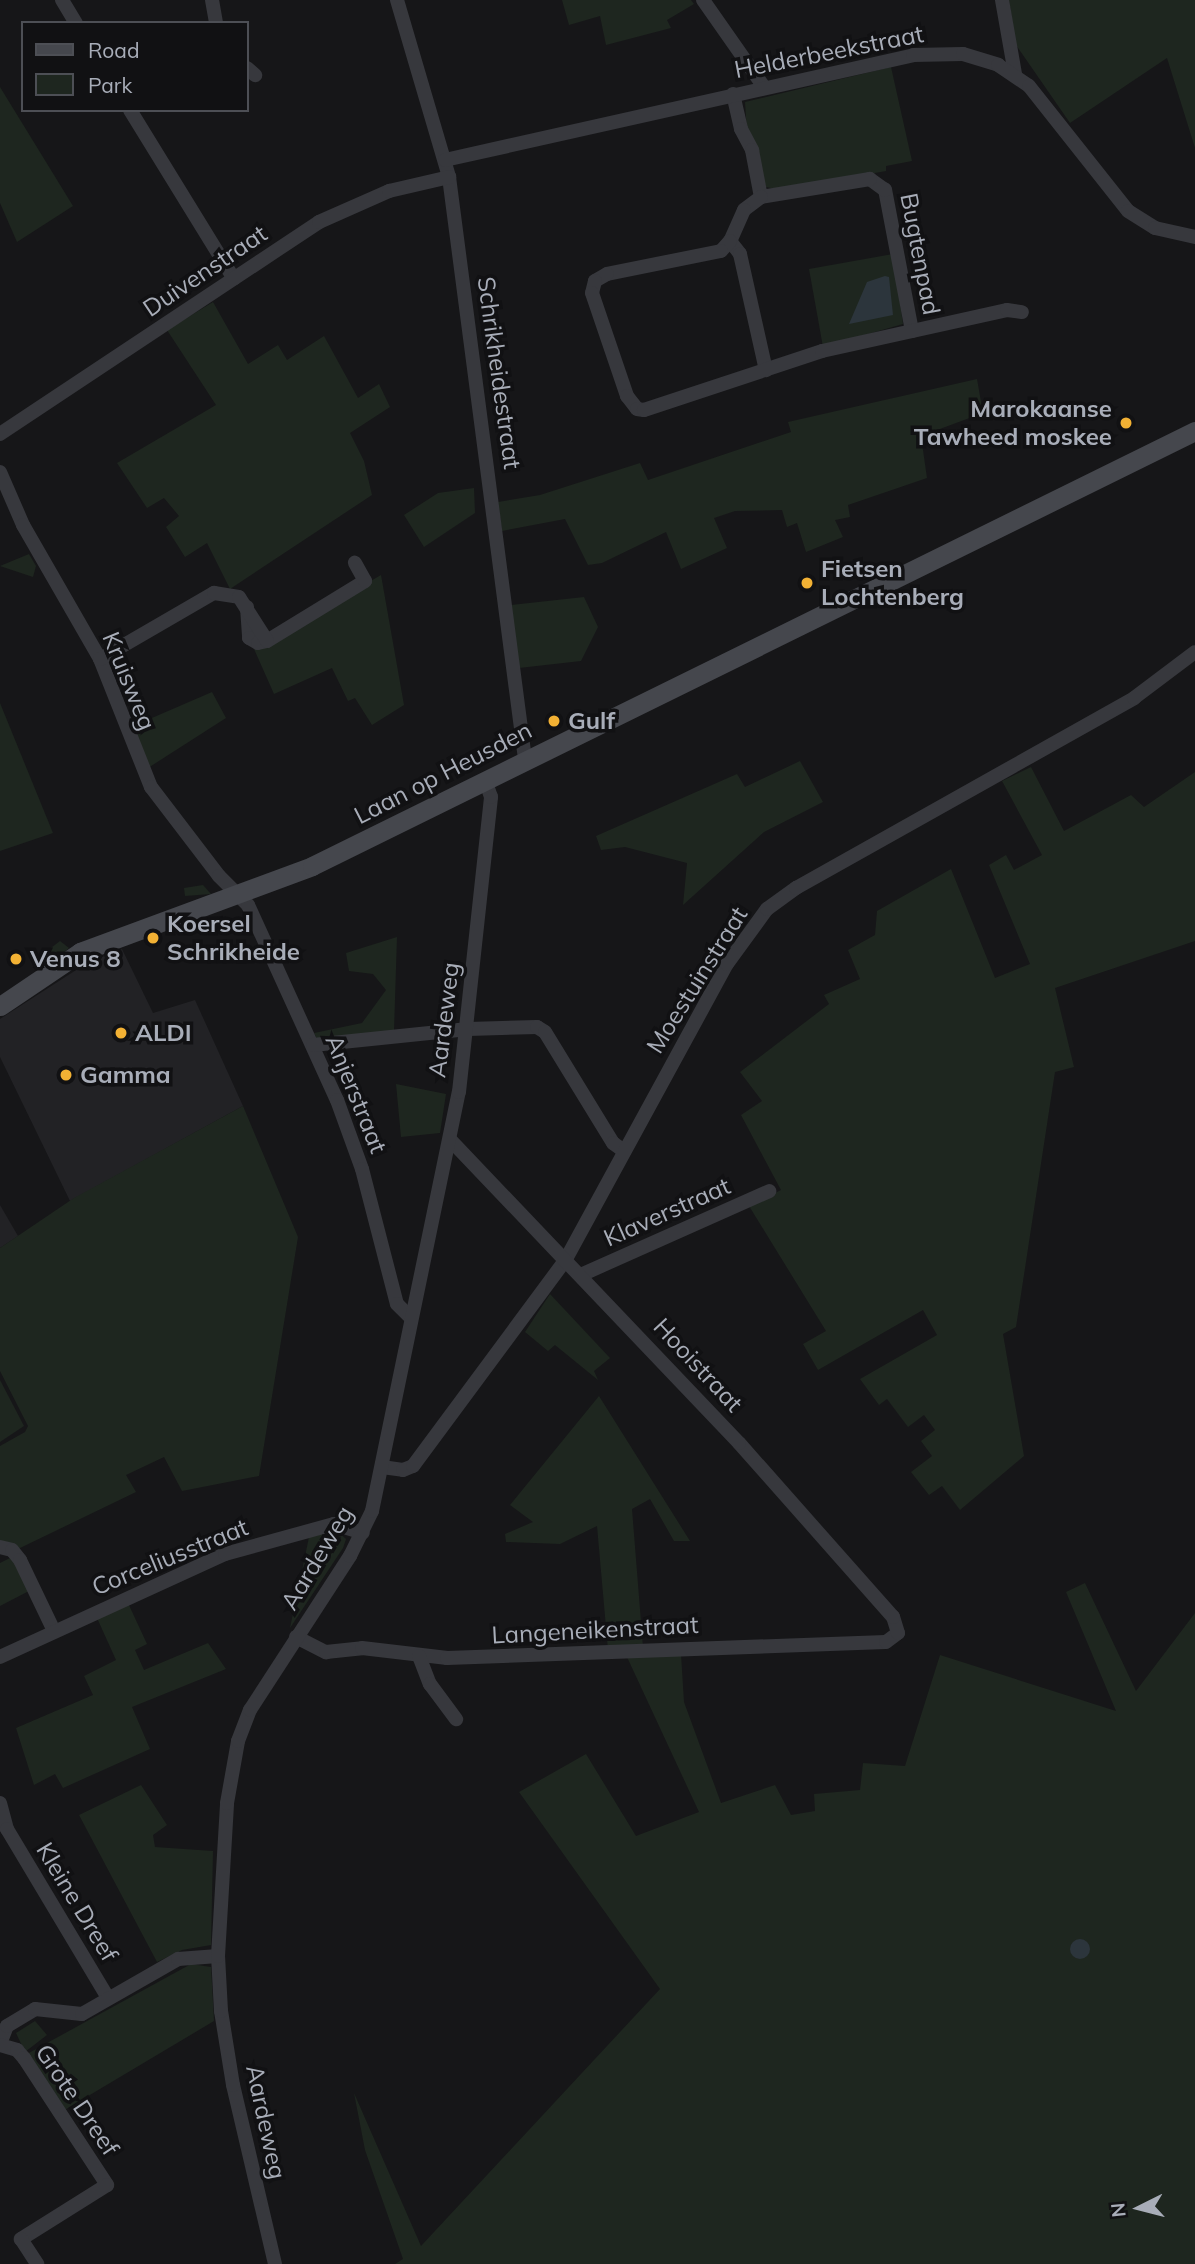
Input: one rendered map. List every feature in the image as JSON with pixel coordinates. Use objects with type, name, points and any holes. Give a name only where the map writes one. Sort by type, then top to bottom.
[{"type":"street","points":[[62,0],[75,21]]},
{"type":"street","points":[[212,0],[216,21]]},
{"type":"street","name":"Schrikheidestraat","points":[[397,0],[449,177],[525,759]]},
{"type":"street","points":[[703,0],[764,87]]},
{"type":"street","points":[[1002,0],[1015,74]]},
{"type":"street","name":"Helderbeekstraat","points":[[445,160],[764,87],[945,52],[980,58],[1015,74],[1044,100],[1128,211],[1155,228],[1195,237]]},
{"type":"street","points":[[733,94],[741,129],[752,150],[761,197],[744,210],[730,242],[740,254],[766,370]]},
{"type":"street","points":[[133,112],[234,279]]},
{"type":"street","name":"Duivenstraat","points":[[0,434],[234,279],[347,208],[389,191],[449,177]]},
{"type":"street","name":"Bugtenpad","points":[[761,197],[863,179],[882,184],[912,331]]},
{"type":"street","name":"Bugtenpad","points":[[730,242],[715,253],[601,276],[593,286],[594,304],[626,396],[637,409],[650,409],[822,351],[1007,310],[1022,312]]},
{"type":"street","name":"Laan op Heusden","points":[[0,1006],[80,952],[312,866],[1195,431]]},
{"type":"street","name":"Kruisweg","points":[[0,472],[23,525],[100,659],[151,788],[236,893]]},
{"type":"street","points":[[100,659],[208,595],[230,593],[247,607],[267,641],[365,581],[355,563]]},
{"type":"street","name":"Moestuinstraat","points":[[382,1467],[413,1466],[566,1259],[727,964],[767,909],[796,888],[1134,698],[1195,652]]},
{"type":"street","name":"Aardeweg","points":[[275,2264],[233,2085],[218,1956],[227,1803],[238,1741],[257,1696],[363,1533],[382,1467],[450,1139],[468,1029],[491,797],[485,780]]},
{"type":"street","name":"Anjerstraat","points":[[236,893],[248,905],[313,1045],[362,1169],[397,1304],[411,1318]]},
{"type":"street","points":[[313,1045],[523,1025],[545,1032],[613,1143],[624,1151]]},
{"type":"street","name":"Hooistraat","points":[[450,1139],[583,1275],[892,1617],[898,1633]]},
{"type":"street","name":"Klaverstraat","points":[[583,1275],[769,1191]]},
{"type":"street","name":"Corceliusstraat","points":[[0,1657],[225,1554],[334,1524],[363,1533]]},
{"type":"street","points":[[0,1546],[12,1550],[20,1560],[54,1631]]},
{"type":"street","name":"Langeneikenstraat","points":[[296,1637],[326,1652],[362,1648],[419,1656],[615,1654],[886,1642],[898,1633]]},
{"type":"street","points":[[419,1656],[430,1684],[456,1719]]},
{"type":"street","name":"Kleine Dreef","points":[[0,1803],[4,1831],[108,1998]]},
{"type":"street","points":[[0,2045],[7,2026],[31,2010],[77,2015],[178,1959],[218,1956]]},
{"type":"street","name":"Grote Dreef","points":[[0,2045],[17,2050],[24,2058],[107,2185],[20,2239],[37,2264]]},
{"type":"shaded area","points":[[889,277],[893,315],[849,324],[867,282]]},
{"type":"shaded area","points":[[122,949],[153,1013],[195,1000],[243,1106],[70,1201],[0,1057],[0,1019],[87,963]]},
{"type":"shaded area","points":[[0,1205],[18,1236],[0,1248]]},
{"type":"shaded area","points":[[1080,1939],[1087,1942],[1090,1949],[1087,1956],[1080,1959],[1073,1956],[1070,1949],[1073,1942]]},
{"type":"green space","points":[[562,0],[691,0],[694,4],[667,20],[671,28],[606,45],[600,16],[569,25]]},
{"type":"green space","points":[[1009,0],[1195,0],[1195,148],[1167,58],[1070,123],[1016,45]]},
{"type":"green space","points":[[891,67],[912,161],[886,166],[886,171],[780,190],[766,187],[747,133],[745,102]]},
{"type":"green space","points":[[0,87],[73,206],[17,242],[0,203]]},
{"type":"green space","points":[[893,254],[903,324],[823,347],[809,269]]},
{"type":"green space","points":[[213,302],[248,364],[278,345],[287,360],[324,336],[358,398],[379,384],[390,407],[350,433],[364,461],[372,495],[230,589],[207,543],[185,557],[166,527],[179,516],[164,498],[147,508],[117,463],[216,405],[167,330]]},
{"type":"green space","points":[[977,379],[983,413],[921,436],[927,478],[848,505],[850,517],[835,520],[843,537],[806,552],[797,523],[787,527],[782,510],[735,511],[714,518],[727,548],[681,569],[666,532],[602,563],[588,565],[565,519],[502,531],[498,502],[540,495],[640,463],[648,480],[791,432],[788,422]]},
{"type":"green space","points":[[474,488],[475,513],[424,547],[404,515],[438,493]]},
{"type":"green space","points":[[29,554],[36,566],[33,577],[0,566]]},
{"type":"green space","points":[[381,575],[404,705],[372,725],[355,698],[348,701],[332,668],[274,694],[254,649]]},
{"type":"green space","points":[[584,597],[598,627],[581,661],[519,668],[511,605]]},
{"type":"green space","points":[[212,692],[226,718],[148,768],[131,727]]},
{"type":"green space","points":[[0,703],[53,833],[0,851]]},
{"type":"green space","points":[[800,761],[823,802],[764,832],[683,905],[687,863],[625,847],[601,850],[596,836],[737,774],[745,787]]},
{"type":"green space","points":[[1031,767],[1064,831],[1131,795],[1144,807],[1195,772],[1195,941],[1055,988],[1074,1067],[1055,1072],[1016,1327],[1003,1334],[1024,1456],[960,1510],[942,1486],[929,1495],[911,1472],[932,1456],[921,1441],[935,1430],[924,1415],[908,1427],[887,1399],[879,1405],[860,1379],[937,1335],[923,1310],[818,1370],[803,1344],[826,1331],[749,1206],[781,1190],[741,1115],[762,1101],[740,1072],[829,1004],[824,995],[860,979],[848,950],[875,935],[877,911],[951,869],[995,978],[1030,964],[989,865],[1006,855],[1014,870],[1042,855],[1002,781]]},
{"type":"green space","points":[[203,885],[211,894],[185,896],[184,888]]},
{"type":"green space","points":[[397,937],[394,1031],[318,1041],[314,1033],[362,1023],[386,990],[373,974],[349,971],[346,953]]},
{"type":"green space","points":[[60,941],[69,948],[59,957],[56,953],[47,959],[43,954]]},
{"type":"green space","points":[[396,1084],[446,1094],[440,1133],[401,1137]]},
{"type":"green space","points":[[243,1106],[298,1237],[259,1476],[182,1491],[164,1457],[126,1475],[136,1492],[18,1549],[0,1543],[0,1446],[25,1432],[28,1426],[0,1371],[0,1248],[74,1198]]},
{"type":"green space","points":[[550,1294],[610,1358],[594,1371],[598,1380],[555,1345],[548,1351],[525,1332]]},
{"type":"green space","points":[[0,1380],[24,1426],[0,1442]]},
{"type":"green space","points":[[599,1396],[690,1541],[674,1541],[650,1499],[632,1509],[643,1647],[608,1650],[597,1526],[560,1544],[506,1542],[505,1534],[533,1522],[510,1505]]},
{"type":"green space","points":[[337,1531],[346,1539],[343,1548],[290,1628],[309,1537]]},
{"type":"green space","points":[[12,1557],[29,1591],[0,1606],[0,1563]]},
{"type":"green space","points":[[1085,1583],[1136,1691],[1195,1613],[1195,2264],[395,2264],[403,2259],[365,2150],[354,2093],[421,2246],[660,1989],[519,1792],[586,1754],[636,1836],[699,1812],[627,1657],[681,1654],[684,1702],[721,1803],[775,1785],[791,1815],[815,1811],[814,1794],[860,1790],[863,1763],[905,1766],[940,1655],[1116,1711],[1066,1592]]},
{"type":"green space","points":[[128,1603],[147,1644],[135,1650],[144,1670],[208,1643],[226,1669],[132,1707],[150,1749],[63,1788],[55,1774],[34,1785],[16,1728],[93,1695],[84,1676],[116,1660],[97,1618]]},
{"type":"green space","points":[[141,1785],[167,1825],[153,1835],[155,1847],[213,1851],[211,1945],[182,1950],[157,1962],[79,1815]]},
{"type":"green space","points":[[191,1964],[211,1967],[214,2021],[63,2111],[27,2054]]},
{"type":"green space","points":[[35,2021],[47,2035],[25,2052],[16,2033]]},
{"type":"place","name":"Marokaanse Tawheed moskee","points":[[1126,423]]},
{"type":"place","name":"Fietsen Lochtenberg","points":[[807,583]]},
{"type":"place","name":"Gulf","points":[[554,721]]},
{"type":"place","name":"Koersel Schrikheide","points":[[153,938]]},
{"type":"place","name":"Venus 8","points":[[16,959]]},
{"type":"place","name":"ALDI","points":[[121,1033]]},
{"type":"place","name":"Gamma","points":[[66,1075]]}]
